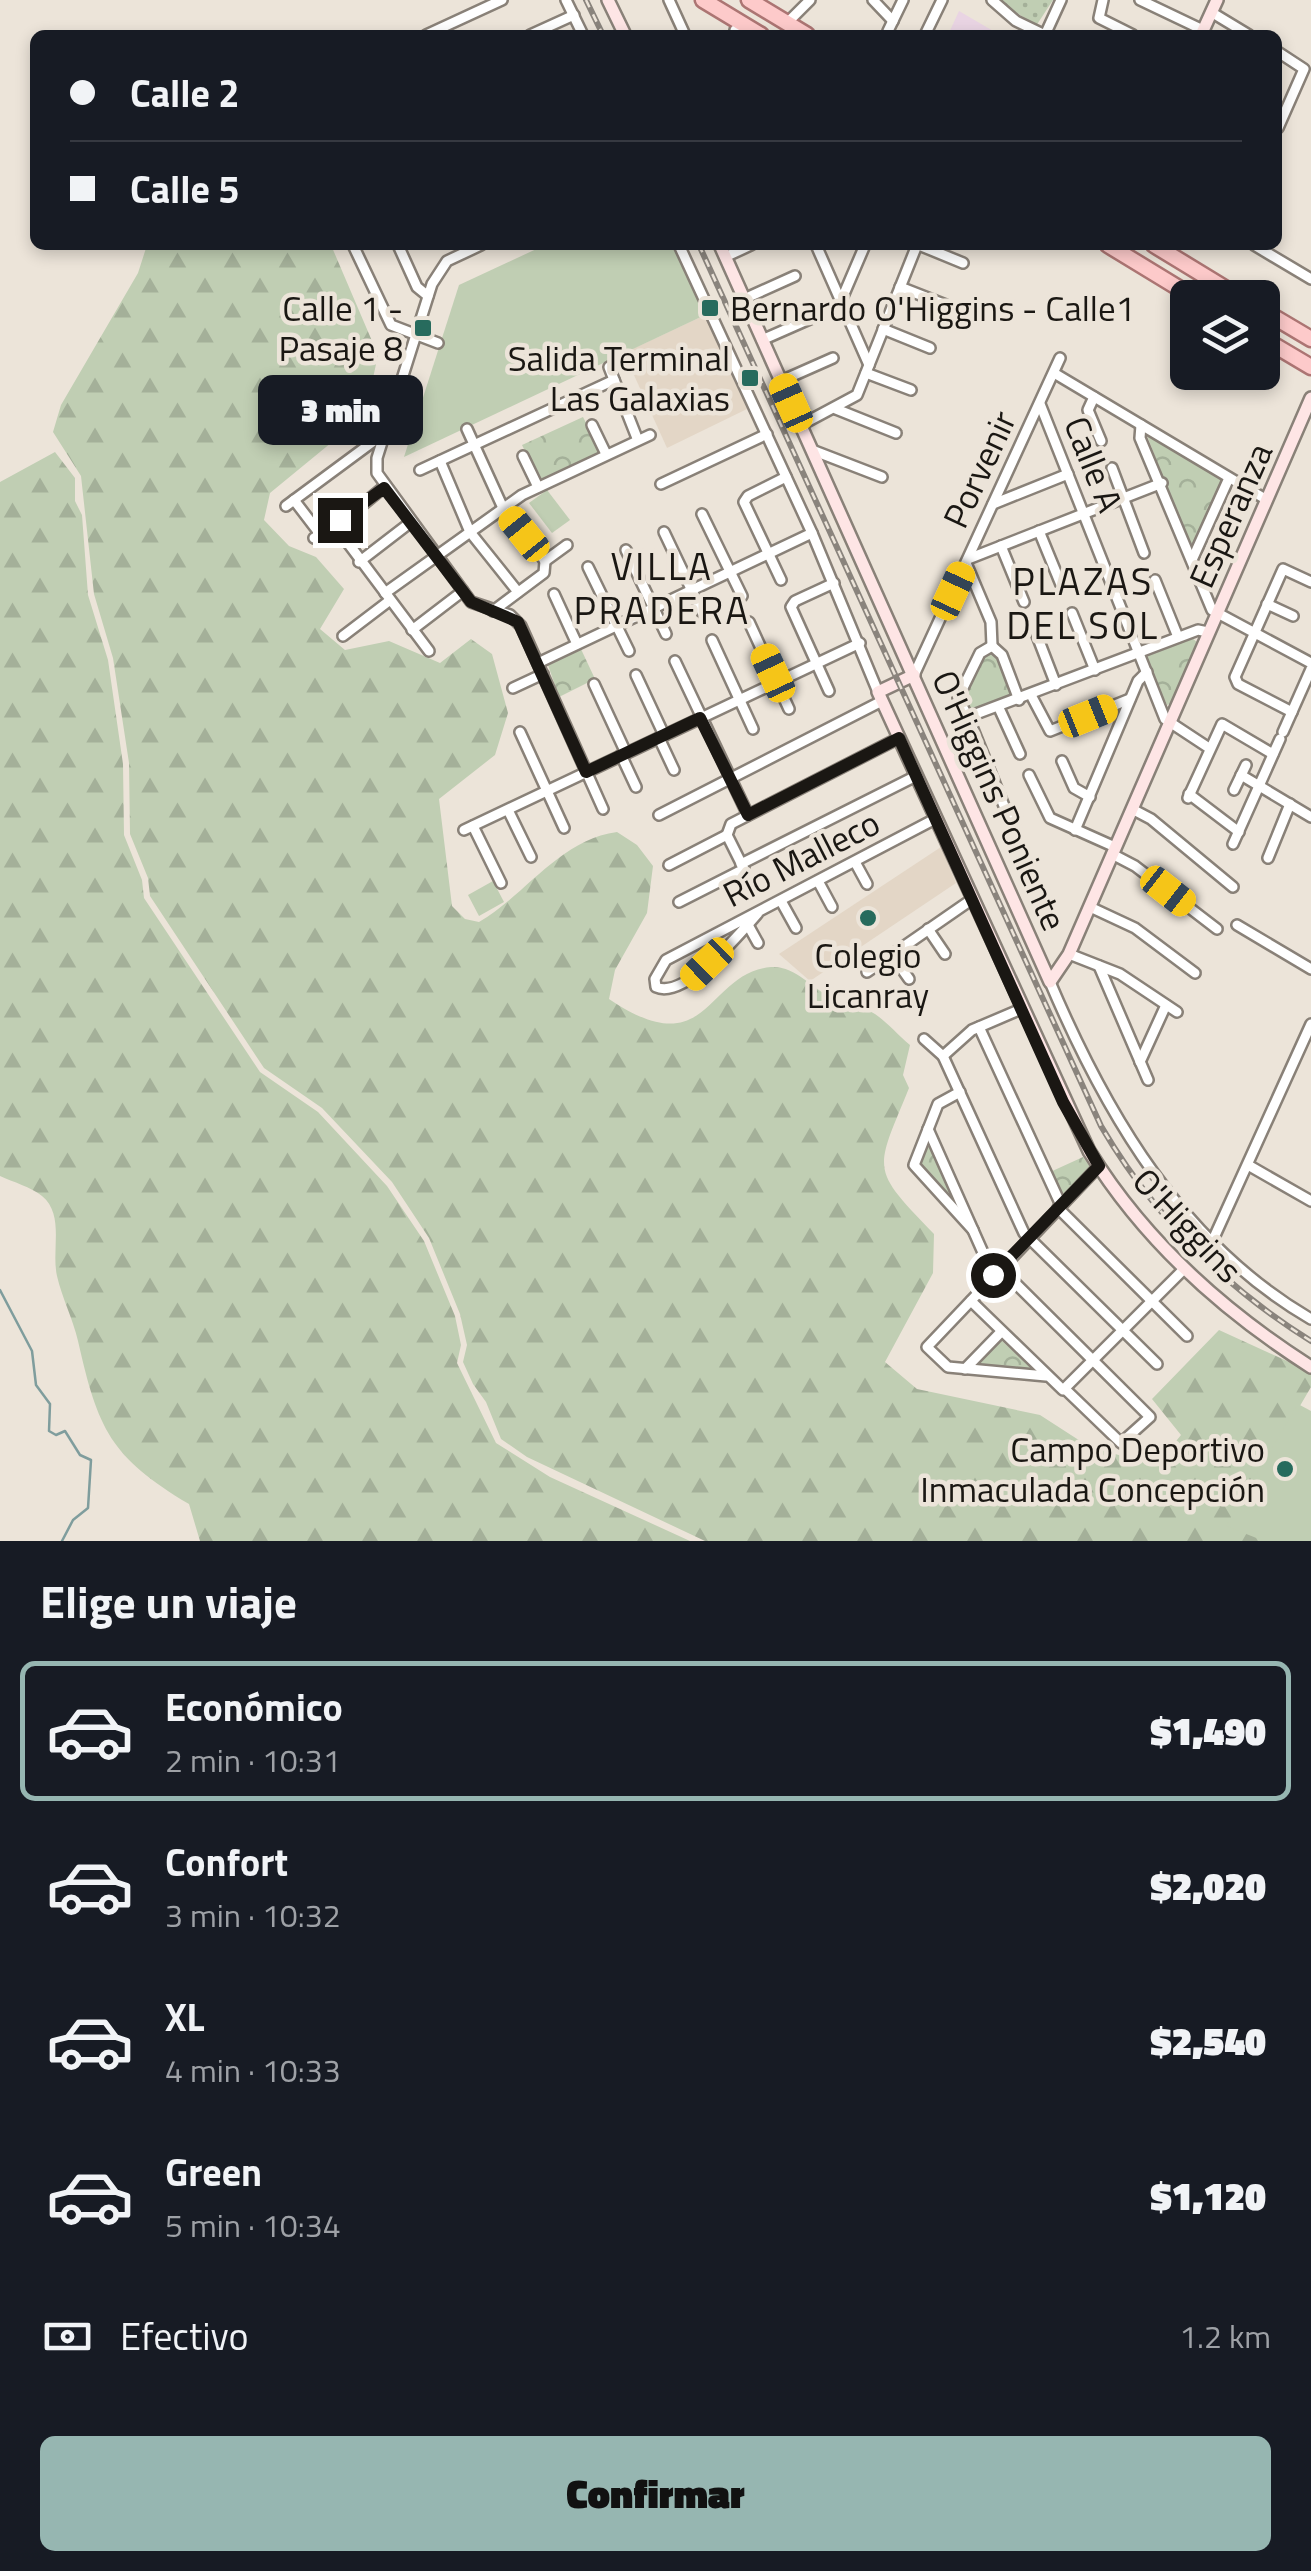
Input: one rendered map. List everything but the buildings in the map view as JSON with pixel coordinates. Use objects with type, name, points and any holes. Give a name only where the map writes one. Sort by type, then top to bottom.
[{"type":"main road","points":[[703,0],[753,30]]},
{"type":"main road","points":[[748,0],[799,30]]},
{"type":"main road","points":[[1116,250],[1170,283]]},
{"type":"main road","points":[[1162,250],[1211,280]]},
{"type":"main road","points":[[1280,321],[1311,340]]},
{"type":"main road","points":[[1280,349],[1311,367]]},
{"type":"street","points":[[437,30],[502,0]]},
{"type":"street","points":[[566,0],[582,30]]},
{"type":"street","points":[[608,0],[622,30]]},
{"type":"street","points":[[669,0],[683,30]]},
{"type":"street","points":[[787,23],[810,0]]},
{"type":"street","points":[[872,0],[893,20]]},
{"type":"street","points":[[888,30],[903,0]]},
{"type":"street","points":[[927,30],[942,0]]},
{"type":"street","points":[[992,0],[1016,21],[1034,30]]},
{"type":"street","points":[[1046,30],[1061,0]]},
{"type":"street","points":[[1102,0],[1098,16],[1124,30]]},
{"type":"street","points":[[1140,0],[1196,30]]},
{"type":"street","points":[[1203,30],[1214,6],[1241,30]]},
{"type":"street","points":[[541,30],[574,15]]},
{"type":"street","points":[[1282,55],[1304,69],[1282,119]]},
{"type":"street","points":[[355,250],[391,325],[438,343]]},
{"type":"street","points":[[400,250],[417,287],[428,296]]},
{"type":"street","points":[[448,250],[452,258]]},
{"type":"street","points":[[469,250],[439,270],[376,463],[384,488],[463,591],[477,606],[518,622],[603,809]]},
{"type":"street","name":"O'Higgins","points":[[682,250],[812,533],[971,900],[1099,1166],[1184,1269],[1226,1306],[1311,1366]]},
{"type":"street","points":[[818,250],[868,369],[912,390]]},
{"type":"street","points":[[841,301],[862,250]]},
{"type":"street","points":[[801,424],[836,410],[856,395],[916,250]]},
{"type":"street","points":[[931,250],[963,262]]},
{"type":"street","points":[[1262,250],[1311,279]]},
{"type":"street","name":"O'Higgins Poniente","points":[[722,251],[1050,982],[1130,1140],[1163,1188],[1212,1242],[1253,1280],[1311,1320]]},
{"type":"street","points":[[744,299],[795,276]]},
{"type":"street","points":[[900,287],[946,305]]},
{"type":"street","points":[[762,340],[812,318]]},
{"type":"street","points":[[884,330],[930,348]]},
{"type":"street","points":[[781,382],[833,358]]},
{"type":"street","name":"Porvenir","points":[[914,675],[1060,358]]},
{"type":"street","points":[[608,367],[638,438]]},
{"type":"street","points":[[1054,373],[1267,500]]},
{"type":"street","points":[[420,470],[614,380]]},
{"type":"street","points":[[1094,397],[1088,411],[1101,441]]},
{"type":"street","name":"Esperanza","points":[[1050,982],[1069,954],[1311,398]]},
{"type":"street","name":"Calle A","points":[[1040,404],[1168,723]]},
{"type":"street","points":[[836,410],[896,433]]},
{"type":"street","points":[[592,425],[606,454]]},
{"type":"street","points":[[1141,425],[1140,438],[1216,614],[1311,666],[1233,844]]},
{"type":"street","points":[[467,429],[502,508],[546,561],[546,571],[493,610]]},
{"type":"street","points":[[384,488],[336,527],[317,536],[290,503],[385,434]]},
{"type":"street","points":[[661,484],[766,434]]},
{"type":"street","points":[[343,636],[502,508],[650,435]]},
{"type":"street","points":[[812,450],[882,478]]},
{"type":"street","points":[[523,456],[538,487]]},
{"type":"street","points":[[440,461],[470,532],[518,592]]},
{"type":"street","points":[[1112,468],[1144,553]]},
{"type":"street","points":[[993,504],[1068,474]]},
{"type":"street","points":[[781,580],[744,500],[786,477]]},
{"type":"street","points":[[1192,560],[1230,478]]},
{"type":"street","points":[[992,646],[992,627],[967,561],[1162,484]]},
{"type":"street","points":[[702,514],[742,596]]},
{"type":"street","points":[[359,562],[411,522]]},
{"type":"street","points":[[336,527],[429,651]]},
{"type":"street","points":[[1039,531],[1062,587]]},
{"type":"street","points":[[664,532],[704,616]]},
{"type":"street","points":[[538,663],[812,533]]},
{"type":"street","points":[[546,561],[567,545]]},
{"type":"street","points":[[1001,546],[1024,602]]},
{"type":"street","points":[[626,550],[666,634]]},
{"type":"street","points":[[588,567],[629,652]]},
{"type":"street","points":[[1292,712],[1235,681],[1285,568],[1311,582]]},
{"type":"street","points":[[1155,580],[1178,637]]},
{"type":"street","points":[[828,692],[791,605],[834,583]]},
{"type":"street","points":[[412,630],[463,591]]},
{"type":"street","points":[[554,594],[578,644]]},
{"type":"street","points":[[1267,604],[1292,616]]},
{"type":"street","points":[[1072,613],[1095,670]]},
{"type":"street","points":[[749,622],[790,709]]},
{"type":"street","points":[[1034,628],[1056,685]]},
{"type":"street","points":[[968,717],[1200,629],[1208,632]]},
{"type":"street","points":[[712,640],[754,729]]},
{"type":"street","points":[[501,883],[469,828],[860,643]]},
{"type":"street","points":[[992,646],[1000,651],[1020,700]]},
{"type":"street","points":[[992,646],[980,653],[959,695],[959,705],[968,717],[1012,828]]},
{"type":"street","points":[[675,661],[748,815]]},
{"type":"street","points":[[1075,830],[1130,699],[1147,672]]},
{"type":"street","points":[[513,688],[543,674]]},
{"type":"street","points":[[636,675],[674,770]]},
{"type":"street","points":[[659,815],[914,675]]},
{"type":"street","points":[[594,684],[636,787]]},
{"type":"street","points":[[1031,695],[1050,731],[1130,699]]},
{"type":"street","points":[[999,708],[1020,754]]},
{"type":"street","points":[[1168,723],[1209,748]]},
{"type":"street","points":[[1238,832],[1188,796],[1209,748],[1222,724],[1273,754]]},
{"type":"street","points":[[520,732],[564,828]]},
{"type":"street","points":[[669,865],[727,835],[731,824],[899,738]]},
{"type":"street","points":[[1062,761],[1074,788],[1090,796]]},
{"type":"street","points":[[1234,790],[1244,770],[1259,786],[1311,818]]},
{"type":"street","points":[[1029,774],[1048,817],[1113,851],[1218,929]]},
{"type":"street","points":[[679,902],[916,776]]},
{"type":"street","points":[[1268,858],[1290,804]]},
{"type":"street","points":[[1132,808],[1152,819],[1233,886]]},
{"type":"street","points":[[508,810],[531,856]]},
{"type":"street","name":"Río Malleco","points":[[748,925],[684,986],[667,990],[656,987],[655,979],[666,960],[936,819]]},
{"type":"street","points":[[727,835],[743,867]]},
{"type":"street","points":[[855,862],[866,884]]},
{"type":"street","points":[[818,882],[832,907]]},
{"type":"street","points":[[867,972],[971,900]]},
{"type":"street","points":[[781,901],[796,928]]},
{"type":"street","points":[[1090,906],[1135,928],[1195,973]]},
{"type":"street","points":[[758,913],[748,925],[758,943]]},
{"type":"street","points":[[1237,925],[1311,970]]},
{"type":"street","points":[[928,929],[945,954]]},
{"type":"street","points":[[892,954],[909,979]]},
{"type":"street","points":[[1069,954],[1099,966],[1176,1012]]},
{"type":"street","points":[[1099,966],[1148,1080]]},
{"type":"street","points":[[1140,1062],[1166,1004]]},
{"type":"street","points":[[944,1056],[979,1027],[1021,1009]]},
{"type":"street","points":[[1212,1242],[1306,1049],[1311,1024]]},
{"type":"street","points":[[979,1027],[1059,1207],[1186,1336]]},
{"type":"street","points":[[924,1039],[944,1056],[1029,1238],[1157,1364]]},
{"type":"street","points":[[960,1092],[938,1104],[914,1167],[973,1230]]},
{"type":"street","points":[[928,1129],[973,1230],[997,1271],[1095,1359],[1150,1415],[1122,1444],[971,1301]]},
{"type":"street","points":[[1248,1165],[1311,1201]]},
{"type":"street","points":[[1046,1376],[948,1367],[927,1347],[1099,1166]]},
{"type":"street","points":[[1064,1389],[1184,1269]]},
{"type":"street","points":[[965,1369],[1001,1332]]},
{"type":"shaded area","points":[[959,11],[991,30],[950,30]]},
{"type":"shaded area","points":[[705,315],[747,409],[667,448],[624,353]]},
{"type":"shaded area","name":"Colegio Licanray","points":[[941,847],[956,883],[810,981],[779,954]]},
{"type":"green space","points":[[998,0],[1053,0],[1036,26]]},
{"type":"green space","points":[[145,250],[333,250],[378,355],[365,415],[270,493],[264,520],[289,546],[316,557],[344,589],[320,629],[345,650],[389,641],[440,663],[471,639],[492,654],[508,713],[495,755],[439,799],[452,906],[465,919],[479,922],[561,857],[596,837],[617,832],[637,845],[653,866],[647,913],[615,970],[609,999],[642,1017],[668,1024],[703,1011],[749,973],[779,967],[832,998],[879,1017],[910,1045],[903,1075],[909,1088],[889,1137],[884,1167],[898,1195],[934,1234],[933,1273],[885,1362],[917,1389],[1040,1415],[1088,1446],[1156,1466],[1181,1435],[1152,1399],[1219,1330],[1311,1372],[1311,1387],[1231,1524],[1272,1541],[705,1541],[527,1457],[501,1439],[463,1362],[467,1345],[460,1314],[429,1238],[392,1182],[322,1108],[264,1068],[150,896],[148,878],[130,834],[129,763],[113,658],[94,594],[81,476],[53,432],[61,405],[138,273]]},
{"type":"green space","points":[[534,250],[675,250],[705,315],[404,457],[459,285]]},
{"type":"green space","points":[[583,417],[601,452],[539,481],[522,445]]},
{"type":"green space","points":[[1146,433],[1224,477],[1194,550],[1191,550]]},
{"type":"green space","points":[[55,452],[75,478],[88,595],[108,660],[123,764],[124,835],[142,880],[144,898],[260,1072],[318,1112],[387,1186],[424,1241],[455,1316],[461,1345],[457,1363],[496,1443],[550,1477],[690,1541],[200,1541],[189,1504],[141,1471],[111,1438],[93,1397],[57,1276],[53,1213],[38,1193],[0,1176],[0,482]]},
{"type":"green space","points":[[547,490],[570,520],[552,533],[529,503]]},
{"type":"green space","points":[[1191,637],[1199,644],[1173,703],[1167,705],[1146,660],[1149,653]]},
{"type":"green space","points":[[580,647],[595,679],[559,697],[547,662]]},
{"type":"green space","points":[[988,650],[995,653],[1011,695],[969,712],[962,700]]},
{"type":"green space","points":[[493,881],[504,902],[479,916],[468,895]]},
{"type":"green space","points":[[927,1135],[964,1215],[916,1166]]},
{"type":"green space","points":[[1083,1157],[1090,1167],[1060,1197],[1048,1173]]},
{"type":"green space","points":[[999,1338],[1034,1371],[971,1367]]},
{"type":"green space","name":"Campo Deportivo Inmaculada Concepción","points":[[1298,1404],[1311,1411],[1311,1541],[1264,1541],[1226,1526]]},
{"type":"waterway","points":[[0,1290],[32,1351],[36,1385],[50,1404],[49,1431],[56,1435],[65,1431],[80,1455],[91,1460],[88,1508],[73,1520],[62,1541]]},
{"type":"railway","points":[[586,0],[601,30]]},
{"type":"railway","points":[[701,250],[1101,1126],[1144,1190],[1193,1247],[1249,1297],[1311,1341]]},
{"type":"place","name":"Bernardo O'Higgins - Calle1","points":[[710,308]]},
{"type":"place","name":"Calle 1 - Pasaje 8","points":[[423,328]]},
{"type":"place","name":"Salida Terminal Las Galaxias","points":[[750,378]]},
{"type":"place","name":"Colegio Licanray","points":[[868,918]]},
{"type":"place","name":"Campo Deportivo Inmaculada Concepción","points":[[1285,1469]]},
{"type":"district","name":"VILLA PRADERA","points":[[662,588]]},
{"type":"district","name":"PLAZAS DEL SOL","points":[[1083,603]]},
{"type":"route","points":[[340,520],[384,488],[471,602],[506,613],[518,622],[586,772],[700,718],[748,815],[899,738],[1063,1102],[1099,1166],[993,1275]]}]
